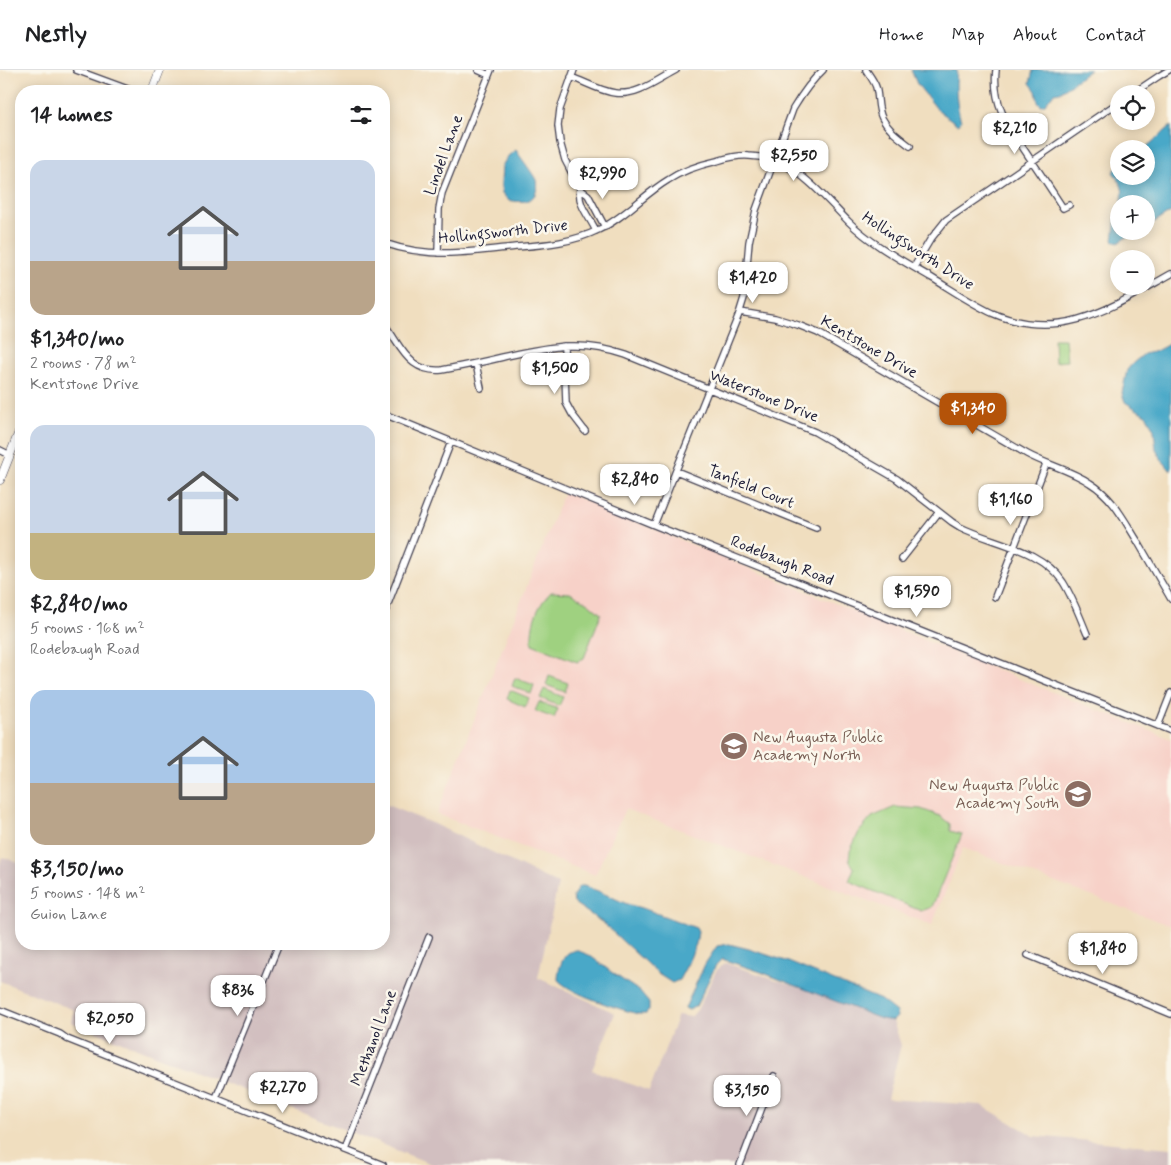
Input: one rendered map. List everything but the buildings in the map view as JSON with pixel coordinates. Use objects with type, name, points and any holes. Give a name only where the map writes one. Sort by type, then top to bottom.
[{"type":"main road","points":[[154,85],[160,70]]},
{"type":"main road","points":[[0,480],[15,442]]},
{"type":"street","points":[[76,70],[117,85]]},
{"type":"street","points":[[478,70],[490,72]]},
{"type":"street","points":[[574,70],[560,109],[558,132],[563,155],[580,189],[588,195],[605,227]]},
{"type":"street","points":[[571,77],[610,92],[627,93],[642,89],[676,70]]},
{"type":"street","points":[[654,525],[740,312],[746,286],[749,242],[754,216],[796,103],[807,86],[823,70]]},
{"type":"street","points":[[866,70],[876,87],[883,120],[890,129],[910,146]]},
{"type":"street","points":[[996,70],[997,99],[1008,126],[1063,208],[1069,205]]},
{"type":"street","points":[[1146,85],[1168,70]]},
{"type":"street","name":"Lindel Lane","points":[[438,253],[439,209],[442,193],[490,72]]},
{"type":"street","points":[[914,267],[930,240],[946,220],[1110,108]]},
{"type":"street","name":"Hollingsworth Drive","points":[[390,245],[406,250],[438,253],[553,243],[575,239],[605,227],[663,182],[690,169],[741,156],[757,156],[775,161],[805,177],[861,233],[879,246],[980,307],[1016,320],[1038,324],[1068,322],[1096,315],[1171,274]]},
{"type":"street","points":[[580,189],[578,196],[582,208],[596,231]]},
{"type":"street","name":"Kentstone Drive","points":[[740,312],[774,318],[818,333],[1027,454],[1085,480],[1098,488],[1109,498],[1120,513],[1171,598]]},
{"type":"street","name":"Waterstone Drive","points":[[390,332],[406,356],[419,366],[437,371],[545,348],[587,346],[616,352],[815,432],[897,479],[952,522],[1039,559],[1058,575],[1067,588],[1087,634]]},
{"type":"street","points":[[564,346],[566,403],[585,431]]},
{"type":"street","points":[[476,364],[481,388]]},
{"type":"street","name":"Rodebaugh Road","points":[[390,417],[654,525],[1171,731]]},
{"type":"street","points":[[390,599],[451,442]]},
{"type":"street","points":[[0,450],[10,455]]},
{"type":"street","points":[[995,597],[1046,464]]},
{"type":"street","name":"Tanfield Court","points":[[676,471],[816,528]]},
{"type":"street","points":[[902,559],[939,512]]},
{"type":"street","points":[[1158,726],[1171,693]]},
{"type":"street","name":"Methanol Lane","points":[[345,1150],[429,937]]},
{"type":"street","points":[[216,1098],[276,950]]},
{"type":"street","points":[[1028,955],[1171,1014]]},
{"type":"street","points":[[0,1010],[60,1034],[67,1039],[383,1165]]},
{"type":"street","points":[[740,1165],[774,1076]]},
{"type":"shaded area","name":"New Augusta Public Academy North","points":[[564,492],[1029,683],[1171,739],[1171,926],[963,848],[932,925],[625,809],[595,875],[437,814]]},
{"type":"shaded area","points":[[390,806],[434,824],[558,884],[538,978],[615,1013],[592,1070],[649,1091],[678,1015],[691,1017],[697,1010],[716,971],[725,963],[804,989],[881,1019],[893,1021],[901,1045],[887,1099],[981,1105],[1034,1136],[1171,1148],[1171,1165],[434,1165],[71,1022],[74,1010],[0,981],[0,864],[3,857],[15,862],[15,950],[390,950]]},
{"type":"green space","points":[[1054,339],[1065,339],[1067,361],[1055,362]]},
{"type":"green space","points":[[551,592],[570,593],[588,603],[601,614],[584,658],[577,662],[532,644],[532,630],[538,610]]},
{"type":"green space","points":[[549,676],[568,683],[565,692],[546,685]]},
{"type":"green space","points":[[515,678],[534,685],[531,694],[512,686]]},
{"type":"green space","points":[[544,689],[563,697],[559,706],[540,698]]},
{"type":"green space","points":[[510,690],[529,698],[525,707],[507,699]]},
{"type":"green space","points":[[539,702],[558,709],[554,718],[535,711]]},
{"type":"green space","points":[[895,807],[921,809],[940,816],[950,824],[950,831],[962,834],[932,907],[921,911],[849,881],[854,868],[849,860],[850,851],[859,832],[872,817]]},
{"type":"water","points":[[911,70],[957,70],[956,96],[961,121],[958,125],[937,109],[917,84]]},
{"type":"water","points":[[1033,70],[1090,70],[1060,92],[1054,93],[1045,104],[1041,105],[1038,102],[1036,91],[1030,83]]},
{"type":"water","points":[[1171,126],[1171,212],[1155,222],[1155,195],[1123,195],[1121,185],[1155,185],[1155,140]]},
{"type":"water","points":[[516,150],[532,173],[537,186],[534,196],[524,201],[508,200],[502,193],[502,166],[508,156]]},
{"type":"water","points":[[1171,343],[1171,471],[1156,450],[1154,430],[1147,416],[1125,402],[1122,393],[1127,370],[1133,363],[1144,354],[1156,351]]},
{"type":"water","points":[[579,886],[598,891],[627,904],[696,928],[698,932],[696,944],[679,980],[672,983],[658,974],[603,923],[574,903],[573,896]]},
{"type":"water","points":[[729,944],[786,961],[881,1000],[896,1012],[897,1017],[893,1021],[881,1019],[761,972],[722,959],[716,965],[696,1006],[689,1010],[685,1008],[705,964],[717,946]]},
{"type":"water","points":[[576,950],[589,955],[639,991],[649,1003],[649,1010],[646,1014],[638,1014],[595,1000],[574,991],[558,980],[563,959],[568,953]]},
{"type":"place","name":"New Augusta Public Academy North","points":[[734,746]]},
{"type":"place","name":"New Augusta Public Academy South","points":[[1078,794]]}]
